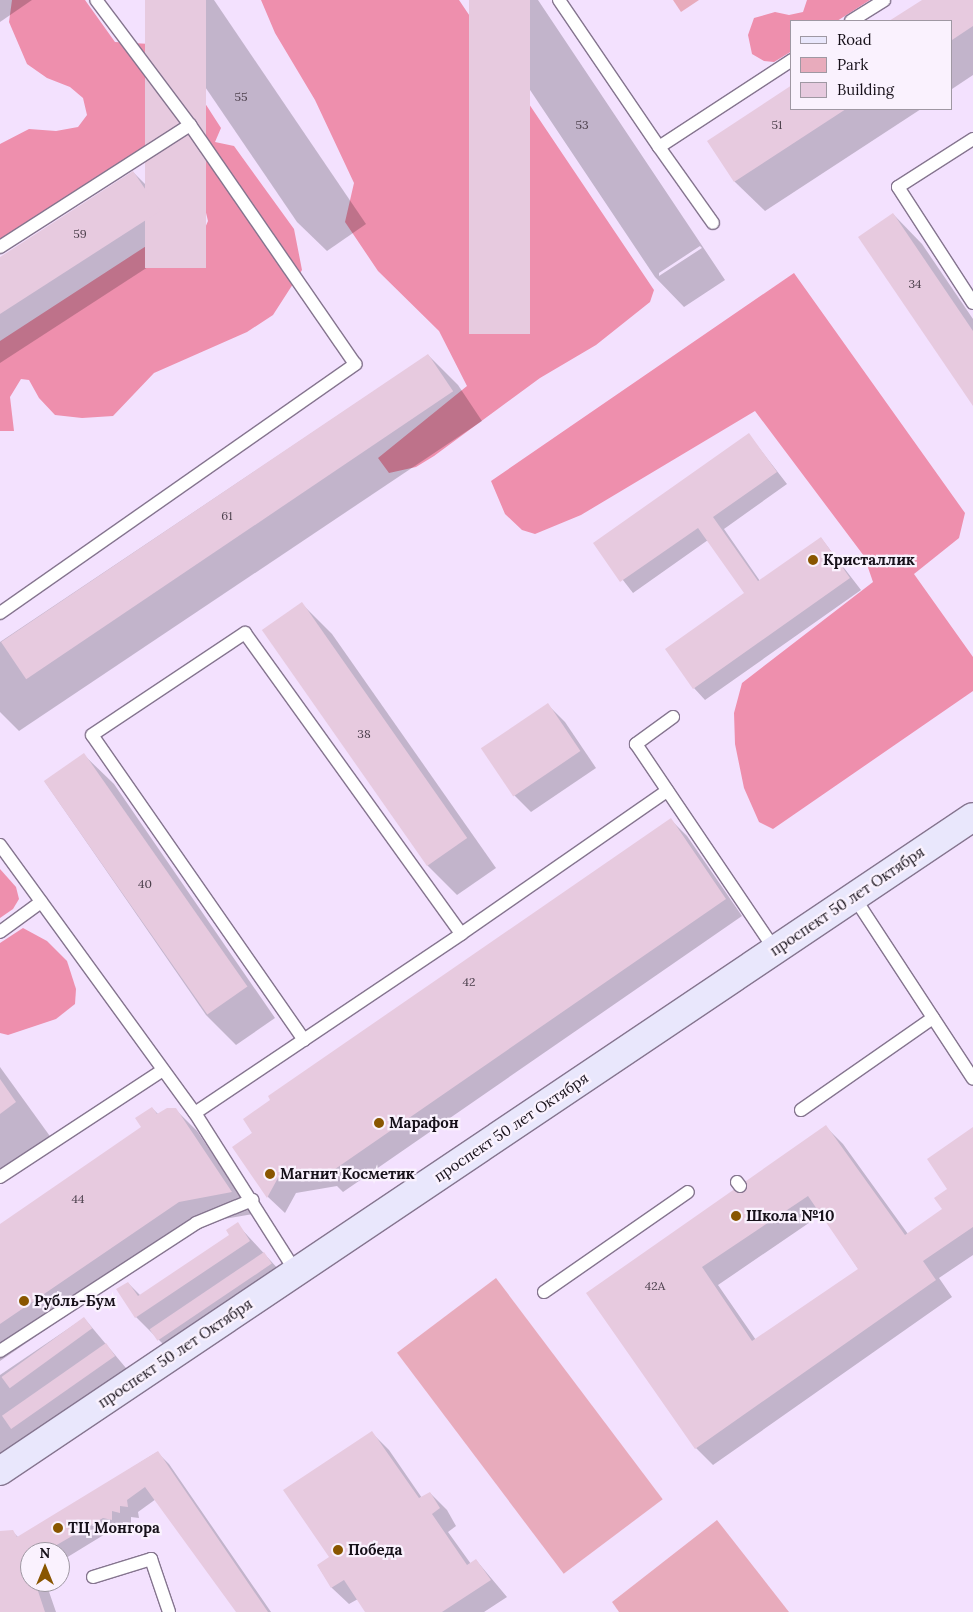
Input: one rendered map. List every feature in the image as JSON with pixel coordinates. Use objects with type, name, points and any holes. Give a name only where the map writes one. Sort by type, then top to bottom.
[{"type":"street","name":"проспект 50 лет Октября","points":[[0,1472],[973,817]]},
{"type":"lane","points":[[0,613],[355,364],[190,125],[96,0]]},
{"type":"lane","points":[[559,0],[713,223]]},
{"type":"lane","points":[[853,20],[884,0]]},
{"type":"lane","points":[[659,147],[790,61]]},
{"type":"lane","points":[[0,247],[190,125]]},
{"type":"lane","points":[[973,139],[898,187],[973,303]]},
{"type":"lane","points":[[304,1040],[92,735],[245,633],[461,934]]},
{"type":"lane","points":[[673,717],[636,744],[775,950]]},
{"type":"lane","points":[[195,1112],[461,934],[667,791]]},
{"type":"lane","points":[[0,845],[195,1112],[296,1272]]},
{"type":"lane","points":[[854,897],[973,1079]]},
{"type":"lane","points":[[0,932],[41,902]]},
{"type":"lane","points":[[802,1110],[933,1018]]},
{"type":"lane","points":[[0,1177],[163,1070]]},
{"type":"lane","points":[[544,1292],[688,1192]]},
{"type":"lane","points":[[0,1351],[196,1223],[252,1200]]},
{"type":"lane","points":[[93,1577],[150,1559],[169,1612]]},
{"type":"green space","points":[[673,0],[699,0],[681,12]]},
{"type":"green space","points":[[496,1278],[663,1499],[564,1574],[397,1353]]},
{"type":"green space","points":[[717,1520],[789,1612],[619,1612],[612,1602]]},
{"type":"shaded area","points":[[12,0],[85,0],[115,42],[150,44],[170,49],[221,128],[215,142],[234,146],[294,229],[302,270],[273,315],[247,332],[154,373],[113,416],[82,418],[55,415],[39,398],[29,380],[21,379],[10,397],[14,431],[0,431],[0,341],[177,226],[188,227],[202,235],[208,221],[196,171],[198,160],[190,152],[169,158],[156,156],[145,149],[0,242],[0,144],[29,129],[56,131],[78,127],[87,115],[83,98],[70,87],[47,78],[27,64],[9,22]]},
{"type":"shaded area","points":[[261,0],[459,0],[654,290],[650,302],[596,345],[540,378],[434,456],[416,467],[389,473],[378,458],[467,386],[439,331],[378,271],[345,222],[354,183],[315,100],[275,33]]},
{"type":"shaded area","points":[[807,0],[870,0],[839,20],[790,20],[790,52],[774,62],[764,61],[752,54],[748,35],[754,18],[775,12],[789,15],[803,12]]},
{"type":"shaded area","points":[[794,273],[965,513],[959,538],[914,574],[973,657],[973,691],[773,829],[759,822],[744,788],[735,744],[734,713],[742,683],[873,582],[864,556],[755,411],[581,515],[535,534],[522,530],[505,514],[491,481]]},
{"type":"shaded area","points":[[0,869],[16,887],[19,899],[13,909],[0,918]]},
{"type":"shaded area","points":[[23,928],[47,941],[67,961],[76,989],[75,1004],[56,1019],[8,1035],[0,1033],[0,943]]},
{"type":"building","points":[[145,0],[206,0],[206,268],[145,268]]},
{"type":"building","points":[[469,0],[530,0],[530,334],[469,334]]},
{"type":"building","points":[[922,0],[973,0],[973,26],[953,39],[953,20],[891,20]]},
{"type":"building","points":[[790,86],[790,110],[844,110],[734,182],[707,141]]},
{"type":"building","points":[[133,171],[160,211],[0,314],[0,257]]},
{"type":"building","points":[[893,213],[973,331],[973,406],[858,237]]},
{"type":"building","points":[[428,354],[453,391],[26,679],[1,642]]},
{"type":"building","name":"Кристаллик","points":[[749,433],[777,472],[713,517],[758,581],[821,537],[850,578],[693,689],[665,649],[744,593],[698,528],[620,582],[593,543]]},
{"type":"building","points":[[302,602],[467,838],[427,866],[262,630]]},
{"type":"building","points":[[548,703],[580,751],[513,796],[481,748]]},
{"type":"building","points":[[84,753],[247,986],[207,1015],[44,781]]},
{"type":"building","points":[[671,818],[726,899],[325,1176],[320,1169],[279,1176],[267,1198],[232,1147],[252,1133],[243,1119],[270,1100],[268,1096]]},
{"type":"building","points":[[0,1079],[16,1102],[0,1114]]},
{"type":"building","points":[[152,1107],[157,1114],[167,1108],[176,1108],[232,1192],[179,1202],[0,1324],[0,1224],[141,1127],[135,1118]]},
{"type":"building","points":[[826,1125],[905,1235],[942,1209],[934,1198],[947,1189],[927,1159],[973,1127],[973,1227],[923,1261],[936,1280],[695,1449],[586,1293]],"holes":[[[808,1196],[858,1269],[752,1341],[702,1267]]]},
{"type":"building","points":[[238,1222],[250,1241],[135,1318],[116,1289],[128,1282],[138,1296],[229,1235],[226,1230]]},
{"type":"building","points":[[264,1252],[272,1264],[157,1341],[150,1329]]},
{"type":"building","points":[[84,1317],[92,1328],[10,1388],[1,1377]]},
{"type":"building","points":[[106,1343],[115,1356],[11,1429],[2,1416]]},
{"type":"building","points":[[372,1431],[419,1498],[430,1492],[440,1508],[432,1514],[467,1565],[476,1559],[491,1580],[442,1612],[365,1612],[344,1580],[331,1588],[317,1565],[329,1557],[283,1490]]},
{"type":"building","name":"ТЦ Монгора","points":[[158,1451],[268,1612],[236,1612],[145,1487],[127,1500],[128,1507],[120,1506],[120,1513],[112,1511],[112,1520],[103,1518],[62,1542],[20,1542],[20,1592],[38,1592],[45,1612],[0,1612],[0,1531],[13,1530],[17,1537]]},
{"type":"place","name":"Кристаллик","points":[[813,560]]},
{"type":"place","name":"Марафон","points":[[379,1123]]},
{"type":"place","name":"Магнит Косметик","points":[[270,1174]]},
{"type":"place","name":"Школа №10","points":[[736,1216]]},
{"type":"place","name":"Рубль-Бум","points":[[24,1301]]},
{"type":"place","name":"ТЦ Монгора","points":[[58,1528]]},
{"type":"place","name":"Победа","points":[[338,1550]]}]
